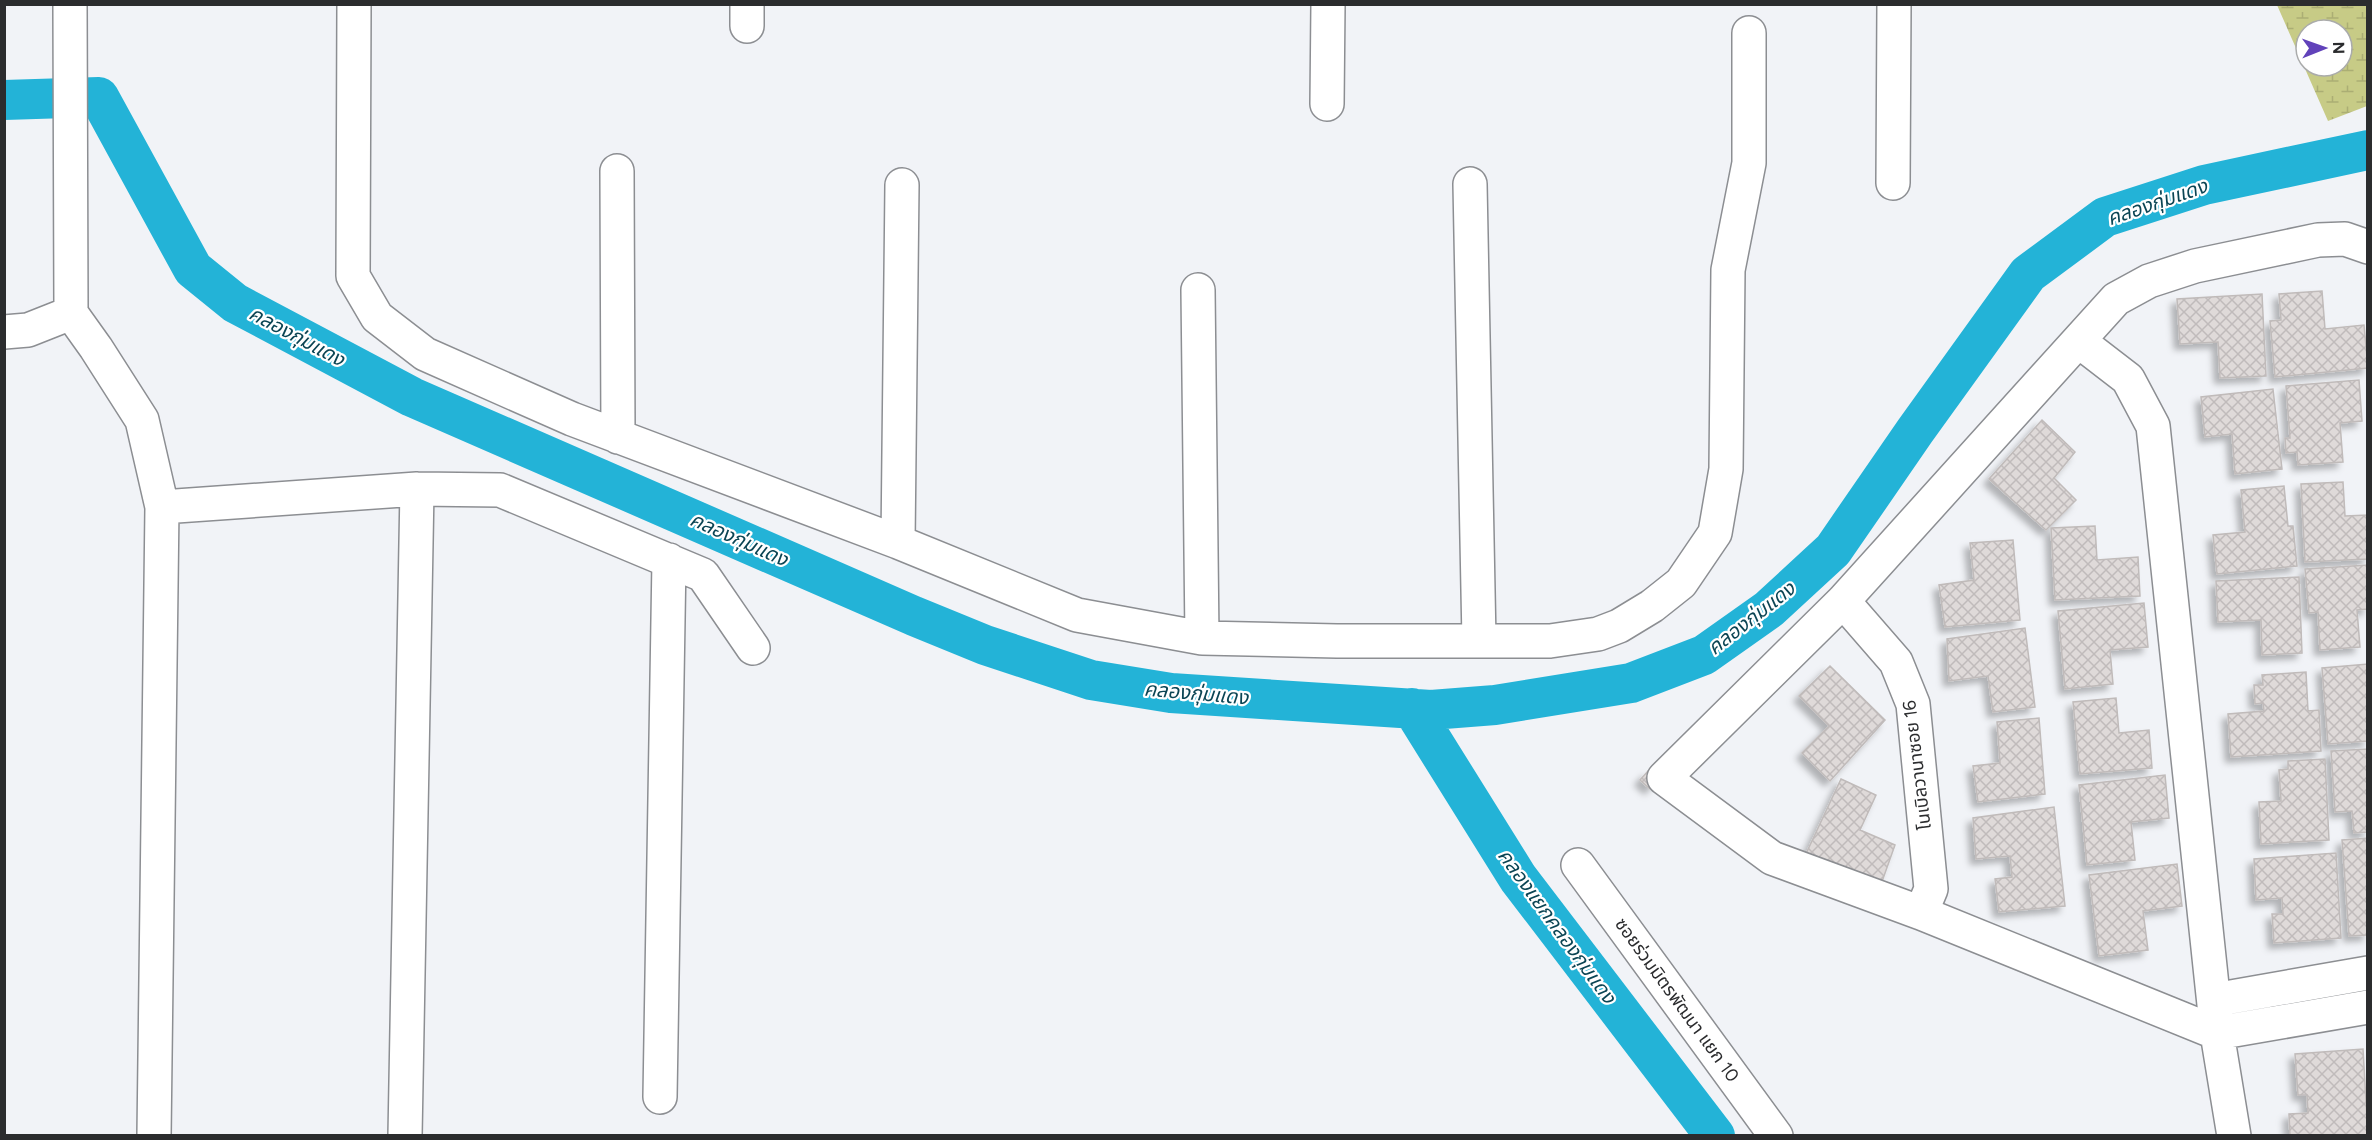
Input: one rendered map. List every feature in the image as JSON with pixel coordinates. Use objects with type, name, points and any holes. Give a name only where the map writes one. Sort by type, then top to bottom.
[{"type":"street","points":[[70,4],[71,313],[142,420],[162,507],[154,1136]]},
{"type":"street","points":[[354,4],[354,276],[377,317],[425,354],[618,437],[898,542],[1077,615],[1202,638],[1337,641],[1550,641],[1598,634],[1619,626],[1652,606],[1681,583],[1715,532],[1726,469],[1728,270],[1749,163],[1749,33]]},
{"type":"street","points":[[1327,104],[1328,4]]},
{"type":"street","points":[[1893,183],[1894,4]]},
{"type":"street","points":[[616,171],[618,437]]},
{"type":"street","points":[[1470,184],[1479,641]]},
{"type":"street","points":[[898,542],[902,185]]},
{"type":"street","points":[[2367,247],[2345,239],[2318,240],[2195,266],[2149,281],[2116,299],[2080,342],[1842,601],[1664,778],[1772,858],[1921,913],[2217,1033],[2367,1007]]},
{"type":"street","points":[[1198,290],[1202,638]]},
{"type":"street","points":[[4,332],[28,330],[71,313]]},
{"type":"street","points":[[2080,342],[2128,379],[2153,426],[2217,1033],[2234,1136]]},
{"type":"street","points":[[162,507],[417,489],[500,490],[703,575],[753,648]]},
{"type":"street","points":[[405,1136],[417,489]]},
{"type":"street","points":[[660,1097],[669,560]]},
{"type":"street","name":"โนเบิลวานาซอย 16","points":[[1842,601],[1896,662],[1913,704],[1930,889],[1921,913]]},
{"type":"street","name":"ซอยร่วมมิตรพัฒนา แยก 10","points":[[1578,866],[1776,1136]]},
{"type":"street","points":[[2214,1000],[2367,973]]},
{"type":"green space","points":[[2277,5],[2367,5],[2367,106],[2328,121],[2309,78],[2354,78],[2354,18],[2294,18],[2294,44]]},
{"type":"building","points":[[2322,291],[2325,329],[2364,325],[2368,368],[2275,377],[2270,321],[2281,320],[2279,294]]},
{"type":"building","points":[[2262,294],[2266,376],[2220,378],[2218,342],[2180,344],[2177,299]]},
{"type":"building","points":[[2359,380],[2362,421],[2340,423],[2343,462],[2298,465],[2297,452],[2286,453],[2285,438],[2290,438],[2286,386]]},
{"type":"building","points":[[2273,389],[2282,469],[2235,474],[2232,434],[2205,437],[2201,397]]},
{"type":"building","points":[[2042,420],[2075,452],[2054,478],[2076,500],[2046,530],[1989,479]]},
{"type":"building","points":[[2343,482],[2345,516],[2368,515],[2368,559],[2305,562],[2301,484]]},
{"type":"building","points":[[2284,486],[2288,526],[2293,526],[2297,566],[2217,574],[2213,535],[2245,532],[2241,490]]},
{"type":"building","points":[[2095,526],[2097,560],[2138,557],[2140,596],[2055,600],[2051,528]]},
{"type":"building","points":[[2013,540],[2020,620],[1945,627],[1939,585],[1974,580],[1970,543]]},
{"type":"building","points":[[2368,565],[2368,609],[2357,610],[2360,647],[2320,650],[2318,612],[2309,613],[2305,569]]},
{"type":"building","points":[[2299,577],[2302,653],[2262,655],[2261,620],[2218,622],[2216,581]]},
{"type":"building","points":[[2144,603],[2148,647],[2110,650],[2113,684],[2065,689],[2058,611]]},
{"type":"building","points":[[2025,628],[2035,707],[1993,712],[1988,676],[1949,681],[1947,639]]},
{"type":"building","points":[[2368,664],[2368,741],[2328,744],[2322,668]]},
{"type":"building","points":[[1830,666],[1885,720],[1830,781],[1802,753],[1829,726],[1799,696]]},
{"type":"building","points":[[2306,672],[2308,711],[2319,710],[2321,751],[2231,757],[2228,714],[2264,711],[2263,703],[2255,704],[2254,685],[2263,685],[2262,675]]},
{"type":"building","points":[[2116,698],[2119,733],[2149,730],[2152,768],[2080,774],[2073,702]]},
{"type":"building","points":[[2039,718],[2045,794],[1978,802],[1973,766],[2000,763],[1997,722]]},
{"type":"building","points":[[2368,749],[2368,832],[2354,833],[2352,811],[2335,812],[2331,751]]},
{"type":"building","points":[[2325,759],[2329,840],[2261,844],[2259,802],[2281,801],[2279,770],[2288,769],[2288,761]]},
{"type":"building","points":[[1648,771],[1657,780],[1650,789],[1640,780]]},
{"type":"building","points":[[2165,775],[2169,818],[2131,822],[2135,860],[2087,865],[2079,785]]},
{"type":"building","points":[[1841,779],[1876,795],[1860,830],[1895,845],[1879,890],[1804,858]]},
{"type":"building","points":[[2054,807],[2065,906],[1999,912],[1995,879],[2012,877],[2010,856],[1976,859],[1973,818]]},
{"type":"building","points":[[2368,838],[2368,935],[2349,936],[2342,840]]},
{"type":"building","points":[[2336,853],[2341,938],[2274,943],[2272,914],[2283,914],[2282,898],[2256,900],[2254,859]]},
{"type":"building","points":[[2177,864],[2182,906],[2143,911],[2148,950],[2099,956],[2089,875]]},
{"type":"building","points":[[2363,1049],[2368,1136],[2290,1136],[2289,1114],[2308,1113],[2307,1095],[2298,1095],[2295,1054]]},
{"type":"waterway","name":"คลองกุ่มแดง","points":[[4,100],[99,97],[193,269],[235,303],[412,397],[914,616],[985,645],[1091,680],[1171,693],[1431,710],[1495,705],[1631,683],[1704,655],[1769,609],[1833,550],[2028,274],[2105,217],[2204,185],[2368,150]]},
{"type":"waterway","name":"คลองแยกคลองกุ่มแดง","points":[[1412,708],[1518,878],[1715,1136]]}]
